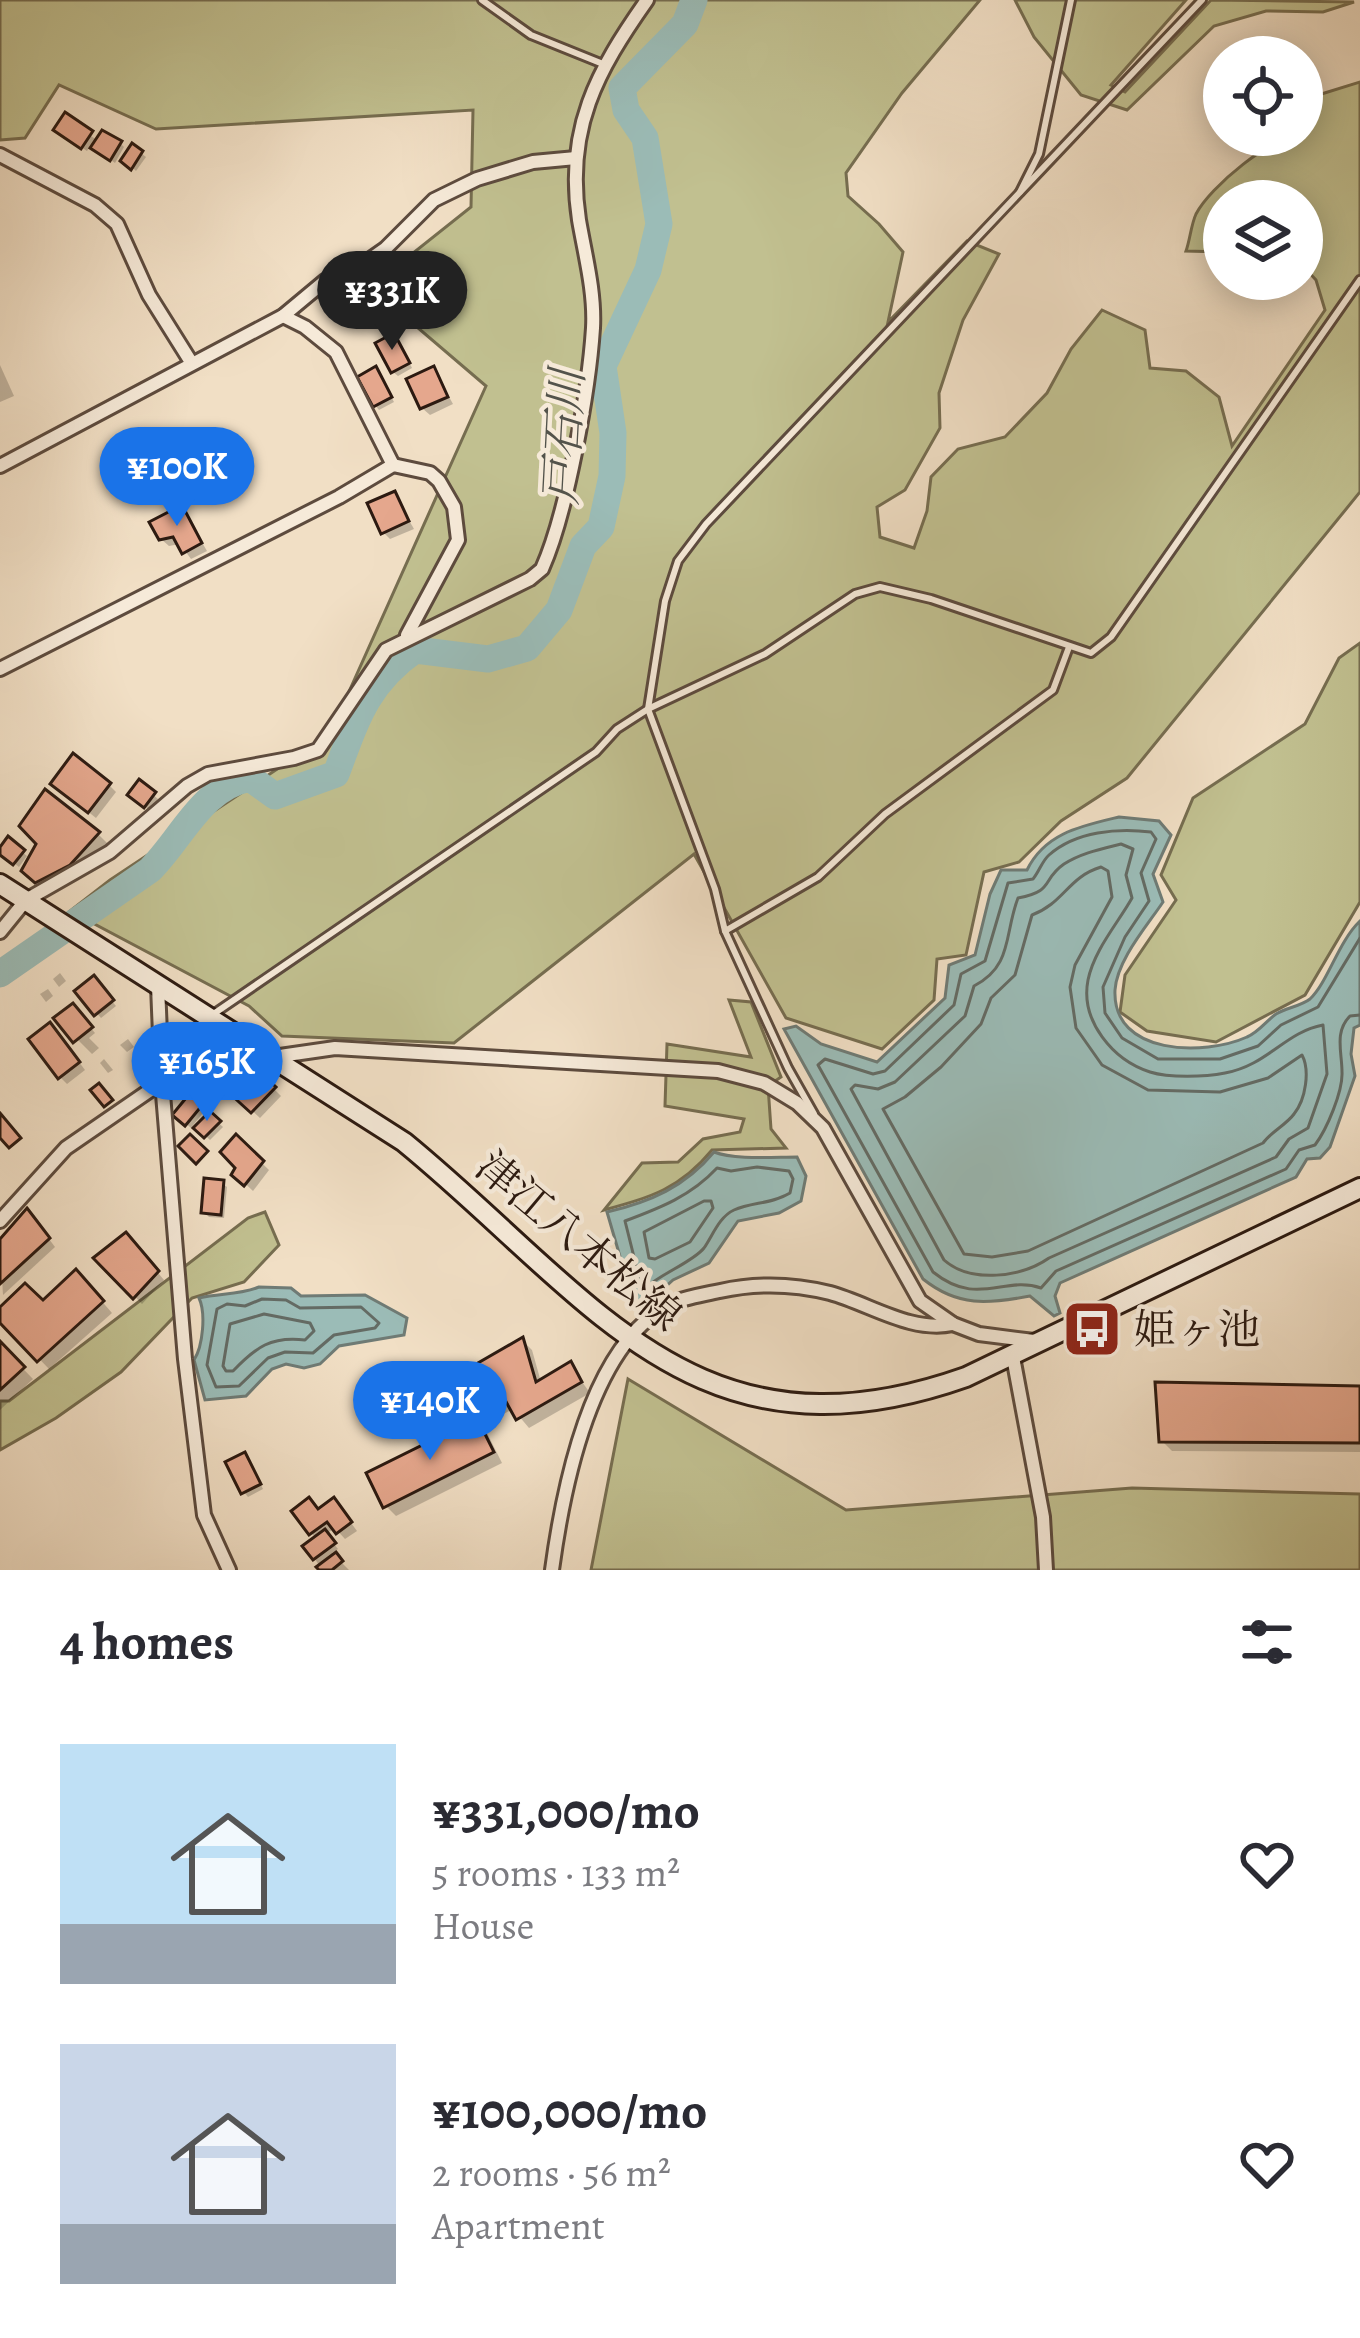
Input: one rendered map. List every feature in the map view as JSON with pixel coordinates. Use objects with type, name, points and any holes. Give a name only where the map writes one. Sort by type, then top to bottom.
[{"type":"main road","name":"津江八本松線","points":[[0,884],[404,1142],[629,1338],[673,1365],[767,1401],[811,1406],[914,1394],[1013,1357],[1360,1188]]},
{"type":"street","points":[[0,932],[31,903],[110,852],[187,786],[208,774],[318,750],[386,650],[542,569],[576,440],[593,326],[578,217],[576,158],[592,88],[647,0]]},
{"type":"street","points":[[0,155],[95,205],[117,224],[149,295],[191,362]]},
{"type":"street","points":[[0,466],[283,316],[325,281],[362,266],[385,249],[434,200],[477,179],[533,162],[576,158]]},
{"type":"street","points":[[283,316],[335,352],[393,465]]},
{"type":"street","points":[[0,669],[393,465],[430,473],[439,481],[454,507],[458,540],[407,636]]},
{"type":"street","points":[[158,986],[185,1359],[205,1515],[229,1570]]},
{"type":"street","points":[[273,1057],[335,1048],[718,1071],[764,1083],[797,1102],[823,1129],[920,1300],[953,1324],[979,1334],[1042,1342]]},
{"type":"street","points":[[0,1221],[66,1148],[162,1082]]},
{"type":"street","points":[[552,1570],[589,1409],[608,1366],[629,1338],[672,1303],[744,1286],[791,1286],[831,1294],[933,1328],[953,1324]]},
{"type":"street","points":[[1013,1357],[1042,1517],[1046,1570]]},
{"type":"lane","points":[[482,0],[531,35],[603,64]]},
{"type":"lane","points":[[1016,201],[1039,154],[1071,0]]},
{"type":"lane","points":[[823,1129],[788,1068],[725,931],[715,889],[648,709],[664,601],[678,561],[706,524],[1202,0]]},
{"type":"lane","points":[[210,1016],[596,752],[616,729],[765,654],[855,594],[880,586],[931,598],[1091,652],[1111,637],[1360,280]]},
{"type":"lane","points":[[725,931],[818,877],[885,814],[1053,690],[1069,647]]},
{"type":"shaded area","points":[[0,0],[980,0],[902,93],[846,173],[848,196],[903,252],[888,322],[967,241],[999,254],[963,320],[939,393],[940,428],[905,490],[877,507],[880,537],[914,548],[927,511],[931,477],[958,449],[1005,437],[1047,393],[1071,349],[1102,310],[1145,330],[1150,368],[1186,371],[1219,397],[1232,446],[1325,310],[1323,180],[1225,180],[1256,156],[1323,156],[1323,94],[1360,82],[1360,492],[1127,778],[1061,821],[1019,862],[984,872],[966,955],[937,959],[934,1000],[882,1049],[786,1018],[694,854],[454,1043],[282,1036],[249,1006],[70,911],[330,734],[486,386],[403,315],[373,318],[388,273],[471,207],[473,110],[156,129],[59,85],[25,138],[0,140]]},
{"type":"shaded area","points":[[1015,0],[1186,0],[1111,85],[1125,92],[1211,0],[1354,2],[1323,12],[1266,11],[1214,26],[1127,110],[1081,95],[1034,37]]},
{"type":"shaded area","points":[[1203,203],[1203,251],[1186,251]]},
{"type":"shaded area","points":[[1360,643],[1360,902],[1305,995],[1216,1042],[1147,1031],[1120,1012],[1125,975],[1176,900],[1161,875],[1193,798],[1305,724],[1339,658]]},
{"type":"shaded area","points":[[729,1000],[751,1002],[781,1077],[768,1086],[771,1129],[786,1148],[712,1150],[664,1190],[604,1210],[642,1163],[678,1162],[703,1139],[740,1132],[744,1119],[665,1106],[667,1044],[751,1057]]},
{"type":"shaded area","points":[[265,1212],[279,1245],[244,1282],[192,1298],[121,1372],[0,1450],[0,1401],[9,1401],[248,1218]]},
{"type":"shaded area","points":[[628,1379],[846,1510],[1132,1488],[1360,1494],[1360,1570],[591,1570]]},
{"type":"water","name":"姫ヶ池","points":[[1119,817],[1159,821],[1171,835],[1153,874],[1163,902],[1127,955],[1115,990],[1118,1012],[1128,1028],[1144,1039],[1186,1048],[1251,1035],[1276,1014],[1310,999],[1360,921],[1360,1025],[1354,1028],[1351,1054],[1355,1076],[1330,1147],[1320,1158],[1307,1159],[1296,1177],[1060,1283],[1055,1296],[1060,1313],[1054,1316],[1030,1296],[987,1302],[949,1295],[923,1279],[784,1029],[796,1026],[821,1044],[877,1062],[945,998],[949,965],[975,955],[1001,870],[1027,870],[1054,839]]},
{"type":"water","points":[[714,1152],[797,1157],[806,1176],[801,1201],[779,1213],[738,1221],[709,1263],[673,1280],[635,1308],[607,1212],[666,1191]]},
{"type":"water","points":[[259,1287],[291,1288],[301,1296],[365,1295],[407,1318],[404,1335],[339,1346],[320,1364],[272,1369],[246,1396],[205,1400],[194,1360],[202,1329],[199,1298]]},
{"type":"building","points":[[65,112],[93,131],[81,149],[53,130]]},
{"type":"building","points":[[102,130],[122,141],[110,161],[90,148]]},
{"type":"building","points":[[132,143],[143,151],[131,170],[120,161]]},
{"type":"building","points":[[394,333],[410,363],[391,373],[375,343]]},
{"type":"building","points":[[376,366],[392,397],[373,407],[357,377]]},
{"type":"building","points":[[434,366],[448,397],[420,409],[406,379]]},
{"type":"building","points":[[395,491],[409,521],[381,534],[367,503]]},
{"type":"building","points":[[182,505],[202,543],[182,554],[173,537],[159,540],[149,522]]},
{"type":"building","points":[[73,753],[111,783],[88,813],[50,784]]},
{"type":"building","points":[[139,779],[156,792],[144,808],[127,795]]},
{"type":"building","points":[[45,789],[100,832],[70,865],[35,883],[21,871],[36,844],[19,826]]},
{"type":"building","points":[[8,836],[25,850],[13,865],[0,855]]},
{"type":"building","points":[[94,975],[114,1000],[94,1016],[74,991]]},
{"type":"building","points":[[73,1003],[93,1027],[73,1043],[53,1018]]},
{"type":"building","points":[[50,1022],[80,1062],[58,1079],[28,1039]]},
{"type":"building","points":[[188,1044],[191,1058],[171,1063],[167,1049]]},
{"type":"building","points":[[210,1046],[225,1061],[219,1067],[230,1077],[219,1088],[194,1062]]},
{"type":"building","points":[[187,1063],[192,1084],[177,1092],[171,1067]]},
{"type":"building","points":[[244,1075],[254,1085],[263,1075],[276,1087],[251,1113],[228,1092]]},
{"type":"building","points":[[99,1083],[113,1100],[104,1107],[90,1090]]},
{"type":"building","points":[[191,1092],[204,1103],[185,1126],[172,1115]]},
{"type":"building","points":[[210,1111],[221,1121],[204,1138],[193,1128]]},
{"type":"building","points":[[0,1113],[21,1138],[9,1148],[0,1138]]},
{"type":"building","points":[[190,1134],[208,1151],[196,1164],[178,1146]]},
{"type":"building","points":[[236,1134],[264,1161],[244,1186],[231,1175],[235,1168],[220,1152]]},
{"type":"building","points":[[204,1178],[224,1180],[221,1215],[201,1213]]},
{"type":"building","points":[[27,1208],[50,1238],[0,1284],[0,1239]]},
{"type":"building","points":[[126,1232],[159,1271],[133,1299],[93,1258]]},
{"type":"building","points":[[76,1269],[104,1301],[37,1362],[0,1323],[0,1307],[25,1283],[43,1300]]},
{"type":"building","points":[[523,1337],[536,1382],[571,1361],[582,1382],[516,1420],[504,1398],[486,1409],[464,1371]]},
{"type":"building","points":[[0,1341],[25,1367],[0,1390]]},
{"type":"building","points":[[1155,1382],[1360,1386],[1360,1443],[1159,1442]]},
{"type":"building","points":[[477,1418],[494,1452],[383,1508],[366,1473]]},
{"type":"building","points":[[245,1452],[261,1484],[241,1494],[225,1462]]},
{"type":"building","points":[[309,1497],[318,1509],[334,1497],[352,1522],[336,1534],[327,1522],[309,1535],[291,1511]]},
{"type":"building","points":[[325,1529],[336,1543],[313,1560],[302,1546]]},
{"type":"building","points":[[336,1552],[343,1561],[332,1570],[316,1567]]},
{"type":"waterway","name":"戸石川","points":[[0,974],[150,870],[194,815],[233,783],[250,778],[275,796],[336,774],[374,690],[415,650],[488,659],[527,648],[559,610],[583,546],[601,527],[612,476],[613,433],[603,366],[648,270],[659,224],[645,138],[626,110],[622,88],[685,24],[694,0]]},
{"type":"place","name":"姫ヶ池","points":[[1092,1329]]}]
